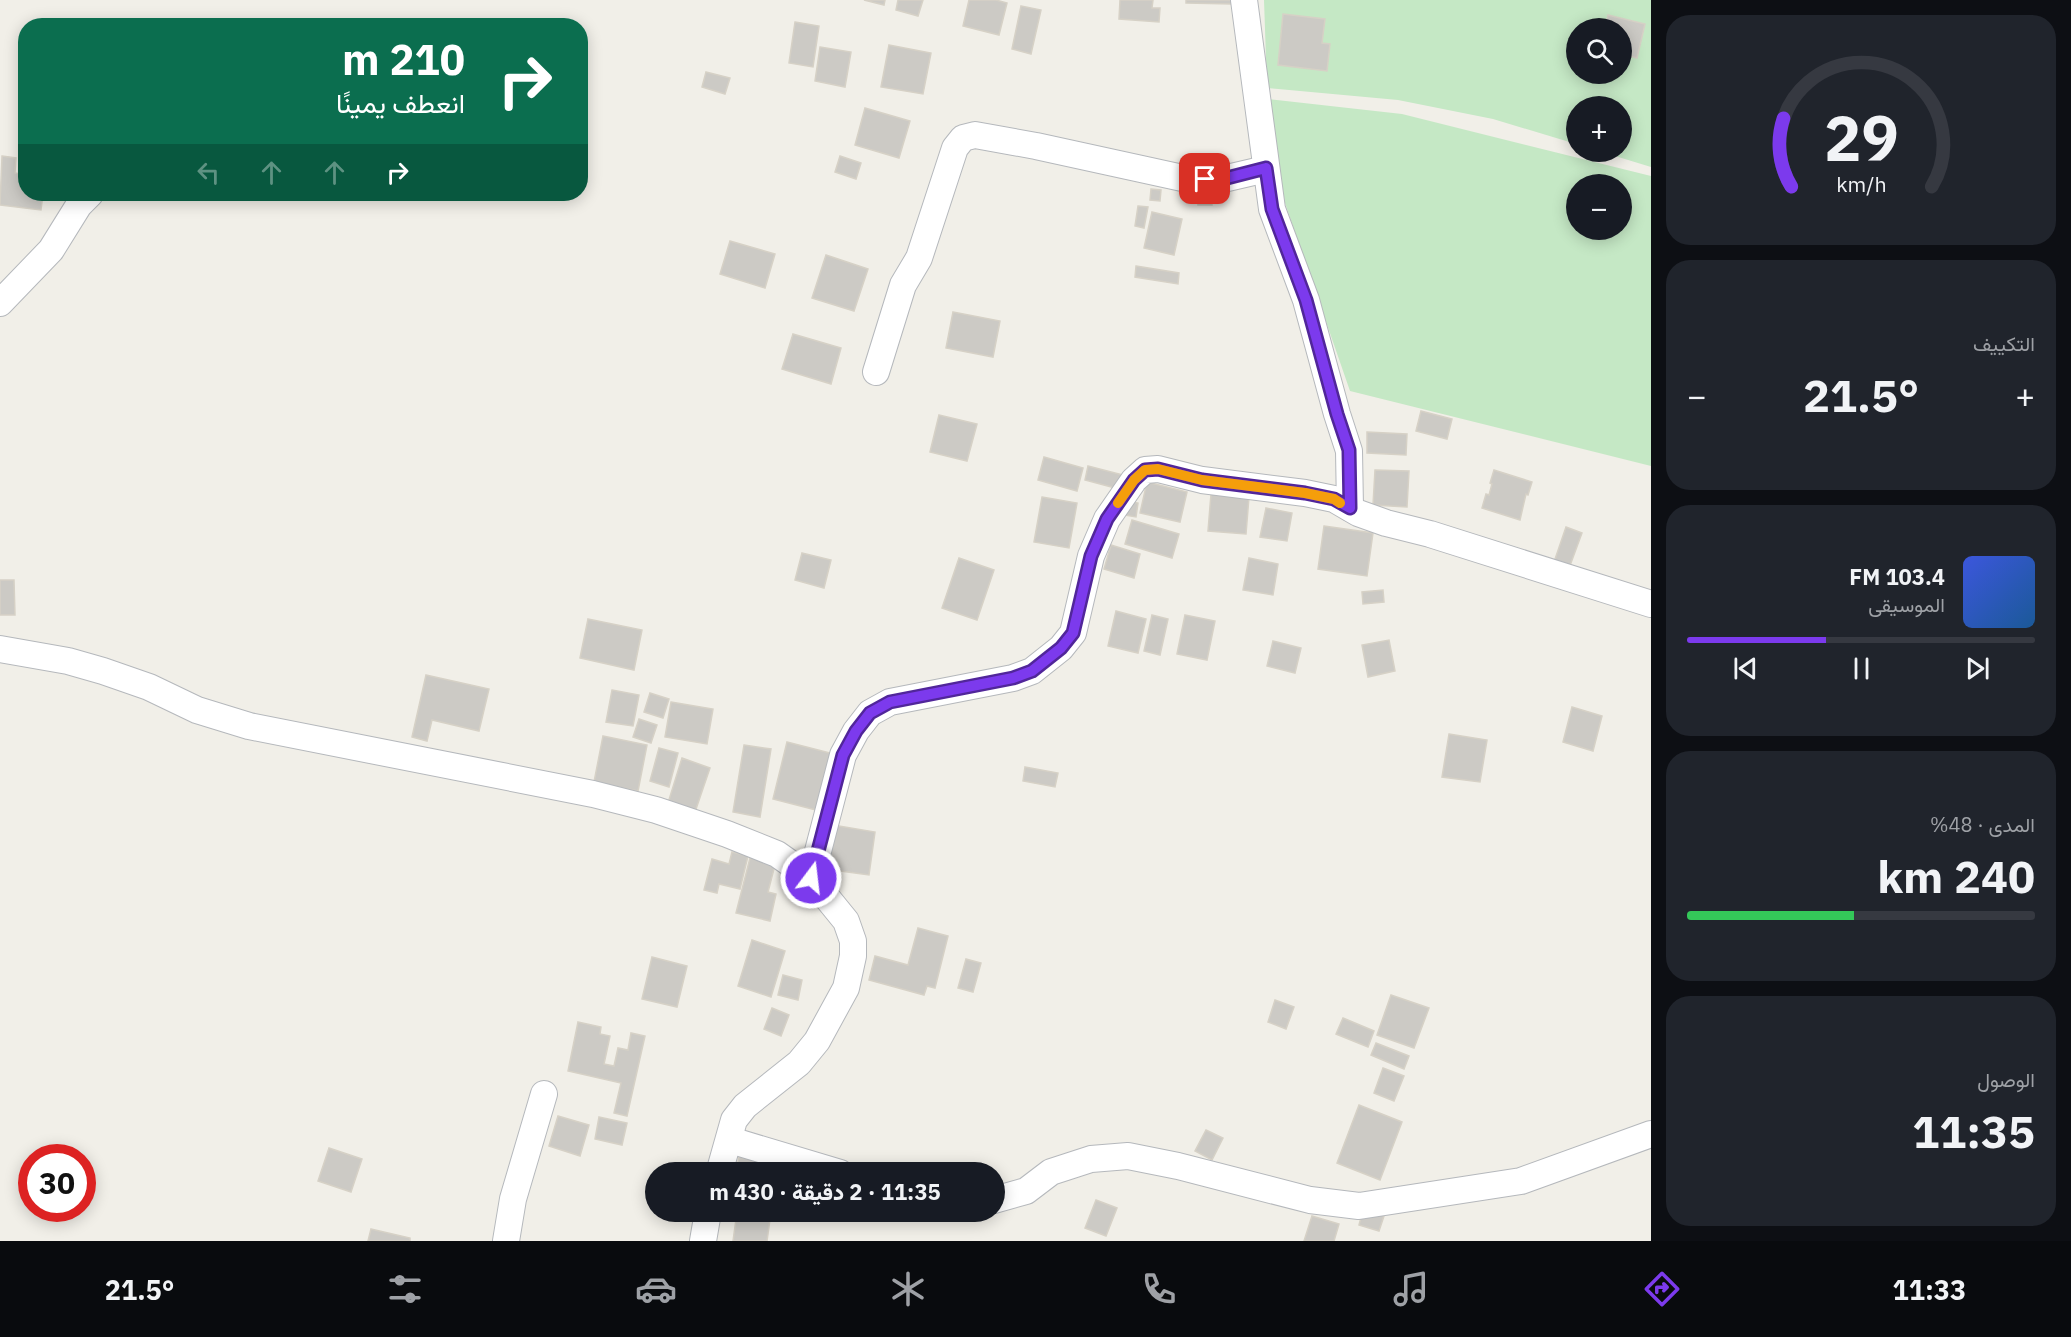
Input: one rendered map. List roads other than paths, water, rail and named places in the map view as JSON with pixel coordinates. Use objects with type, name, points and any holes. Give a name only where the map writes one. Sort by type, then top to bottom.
[{"type":"street","points":[[1244,0],[1272,209],[1306,300],[1349,450],[1350,508]]},
{"type":"street","points":[[876,372],[903,285],[919,258],[955,148],[963,138],[975,135],[1036,146],[1187,180],[1223,179],[1266,168]]},
{"type":"street","points":[[0,303],[51,250],[84,201]]},
{"type":"street","points":[[811,878],[843,755],[856,731],[870,713],[890,702],[1013,678],[1032,671],[1061,648],[1073,633],[1091,556],[1107,519],[1134,480],[1145,470],[1158,469],[1202,480],[1305,493],[1334,499],[1386,524],[1430,534],[1651,604]]},
{"type":"street","points":[[0,649],[68,661],[103,671],[149,687],[197,711],[249,726],[582,791],[656,810],[777,854],[811,878],[846,921],[852,941],[853,956],[846,988],[817,1041],[799,1063],[745,1106],[734,1120],[723,1162]]},
{"type":"street","points":[[506,1241],[513,1198],[544,1094]]},
{"type":"street","points":[[1005,1197],[1026,1191],[1051,1172],[1091,1159],[1128,1156],[1179,1166],[1310,1200],[1359,1206],[1521,1180],[1651,1134]]},
{"type":"street","points":[[730,1140],[803,1162]]},
{"type":"street","points":[[703,1241],[706,1222]]}]
